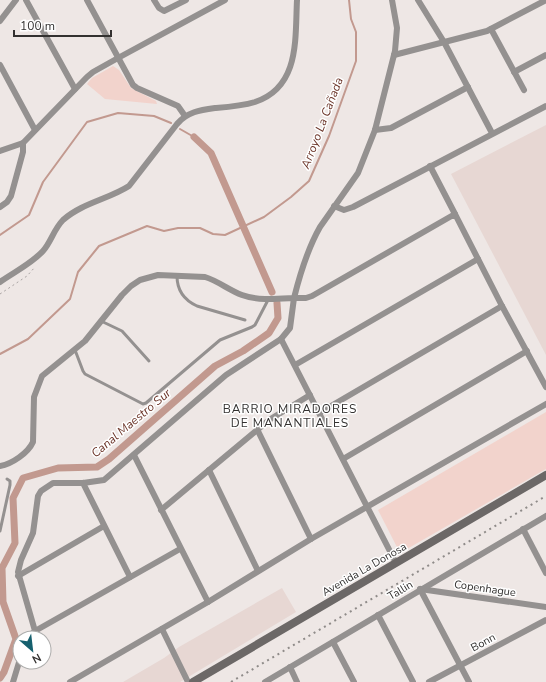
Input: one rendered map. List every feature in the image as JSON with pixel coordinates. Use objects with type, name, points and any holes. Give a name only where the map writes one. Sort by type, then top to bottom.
[{"type":"main road","name":"Avenida La Donosa","points":[[193,682],[546,475]]},
{"type":"street","points":[[0,21],[16,0]]},
{"type":"street","points":[[26,0],[75,89]]},
{"type":"street","points":[[87,0],[133,85],[178,106],[185,116]]},
{"type":"street","points":[[154,0],[159,8],[164,11],[186,0]]},
{"type":"street","points":[[0,151],[23,143],[93,72],[225,0]]},
{"type":"street","points":[[0,282],[41,252],[59,225],[68,216],[129,186],[177,124],[185,116],[199,110],[255,102],[274,92],[283,83],[293,58],[295,45],[296,0]]},
{"type":"street","points":[[35,630],[18,576],[18,566],[33,533],[38,496],[41,491],[54,483],[83,483],[104,480],[226,375],[281,339],[290,328],[294,298],[315,235],[358,173],[375,130],[394,56],[397,28],[392,0]]},
{"type":"street","points":[[418,0],[444,42],[492,134]]},
{"type":"street","points":[[394,56],[491,29],[546,0]]},
{"type":"street","points":[[491,29],[524,90]]},
{"type":"street","points":[[514,72],[546,55]]},
{"type":"street","points":[[0,65],[35,130]]},
{"type":"street","points":[[375,130],[391,128],[468,87]]},
{"type":"street","points":[[334,206],[344,210],[349,209],[546,106]]},
{"type":"street","points":[[0,207],[7,202],[11,196],[23,152],[23,143]]},
{"type":"street","points":[[430,166],[502,306],[546,386]]},
{"type":"street","points":[[0,466],[7,464],[24,454],[31,447],[34,436],[34,397],[42,376],[84,341],[122,295],[135,283],[158,275],[205,277],[250,297],[306,298],[312,296],[455,214]]},
{"type":"street","points":[[295,366],[478,259]]},
{"type":"street","points":[[319,413],[502,306]]},
{"type":"street","points":[[281,339],[396,563]]},
{"type":"street","points":[[343,459],[527,351]]},
{"type":"street","points":[[161,510],[257,429],[276,415],[310,395]]},
{"type":"street","points":[[70,682],[208,602],[311,539],[546,404]]},
{"type":"street","points":[[257,429],[311,539]]},
{"type":"street","points":[[134,455],[208,602]]},
{"type":"street","points":[[209,470],[258,571]]},
{"type":"street","points":[[83,483],[130,577]]},
{"type":"street","name":"Tallin","points":[[265,682],[420,589],[546,516]]},
{"type":"street","points":[[18,576],[104,526]]},
{"type":"street","points":[[523,529],[546,573]]},
{"type":"street","points":[[37,630],[180,549]]},
{"type":"street","points":[[420,589],[469,682]]},
{"type":"street","name":"Copenhague","points":[[420,589],[546,607]]},
{"type":"street","points":[[378,614],[413,682]]},
{"type":"street","name":"Bonn","points":[[429,682],[546,620]]},
{"type":"street","points":[[162,629],[188,682]]},
{"type":"street","points":[[333,642],[354,682]]},
{"type":"street","points":[[290,667],[298,682]]},
{"type":"street","points":[[13,682],[17,670]]},
{"type":"lane","points":[[177,276],[179,289],[183,297],[190,303],[244,320]]},
{"type":"lane","points":[[75,350],[85,374],[143,404],[220,340],[255,325],[269,298]]},
{"type":"lane","points":[[101,321],[122,331],[149,362]]},
{"type":"lane","points":[[0,531],[10,485],[10,481],[8,479]]},
{"type":"path","points":[[0,294],[27,276],[35,267]]},
{"type":"shaded area","points":[[113,66],[119,70],[131,88],[156,101],[157,104],[105,99],[87,84],[92,78]]},
{"type":"shaded area","points":[[546,125],[546,355],[451,174]]},
{"type":"shaded area","points":[[546,412],[546,469],[400,553],[378,510]]},
{"type":"shaded area","points":[[282,588],[296,612],[180,682],[123,682],[164,658],[179,647]]},
{"type":"waterway","name":"Arroyo La Cañada","points":[[0,354],[28,339],[70,299],[78,272],[99,246],[147,226],[164,231],[178,228],[200,228],[213,234],[225,235],[264,217],[291,197],[309,181],[329,136],[356,61],[356,32],[351,19],[349,0]]},
{"type":"waterway","name":"Canal Maestro Sur","points":[[0,235],[29,215],[43,182],[87,122],[118,113],[154,116],[171,123]]},
{"type":"waterway","name":"Canal Maestro Sur","points":[[180,129],[194,137]]},
{"type":"waterway","name":"Canal Maestro Sur","points":[[194,137],[211,153],[272,292]]},
{"type":"waterway","name":"Canal Maestro Sur","points":[[0,678],[4,672],[16,639],[3,602],[2,568],[15,543],[13,498],[23,478],[58,468],[97,467],[109,459],[215,366],[243,351],[269,333],[278,318],[277,303]]},
{"type":"railway","points":[[231,682],[546,496]]},
{"type":"district","name":"BARRIO MIRADORES DE MANANTIALES","points":[[290,416]]}]
